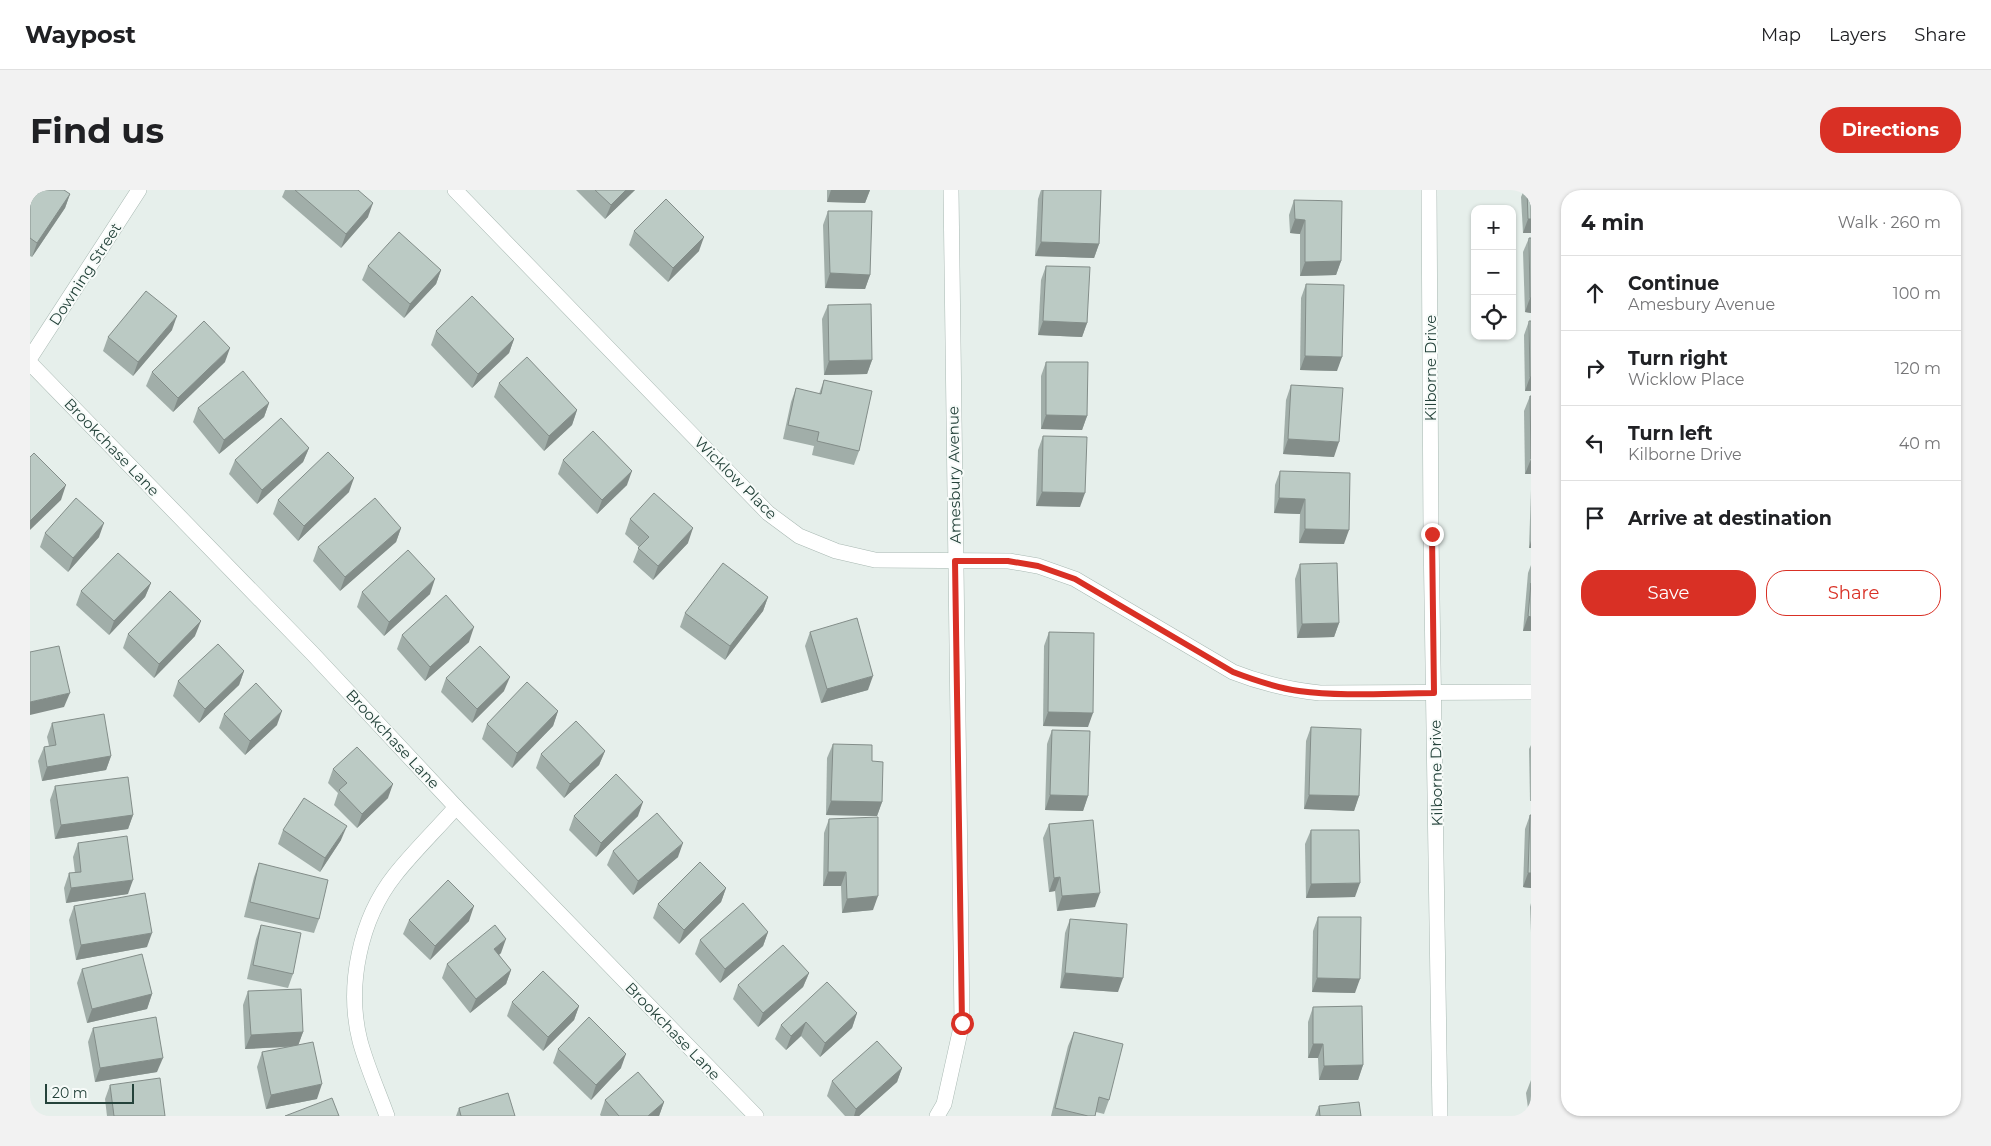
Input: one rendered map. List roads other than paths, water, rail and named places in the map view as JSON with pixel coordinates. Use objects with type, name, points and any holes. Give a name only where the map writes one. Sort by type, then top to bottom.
[{"type":"street","name":"Downing Street","points":[[30,358],[140,190]]},
{"type":"street","name":"Wicklow Place","points":[[456,190],[768,513],[799,536],[836,551],[875,560],[1008,561],[1038,566],[1075,579],[1233,672],[1254,680],[1297,691],[1320,693],[1531,692]]},
{"type":"street","name":"Amesbury Avenue","points":[[937,1116],[944,1104],[962,1023],[951,190]]},
{"type":"street","name":"Kilborne Drive","points":[[1429,190],[1440,1116]]},
{"type":"street","name":"Brookchase Lane","points":[[30,363],[312,653],[456,807],[756,1116]]},
{"type":"street","points":[[388,1116],[360,1040],[356,1006],[356,975],[362,946],[373,912],[394,876],[456,807]]}]
